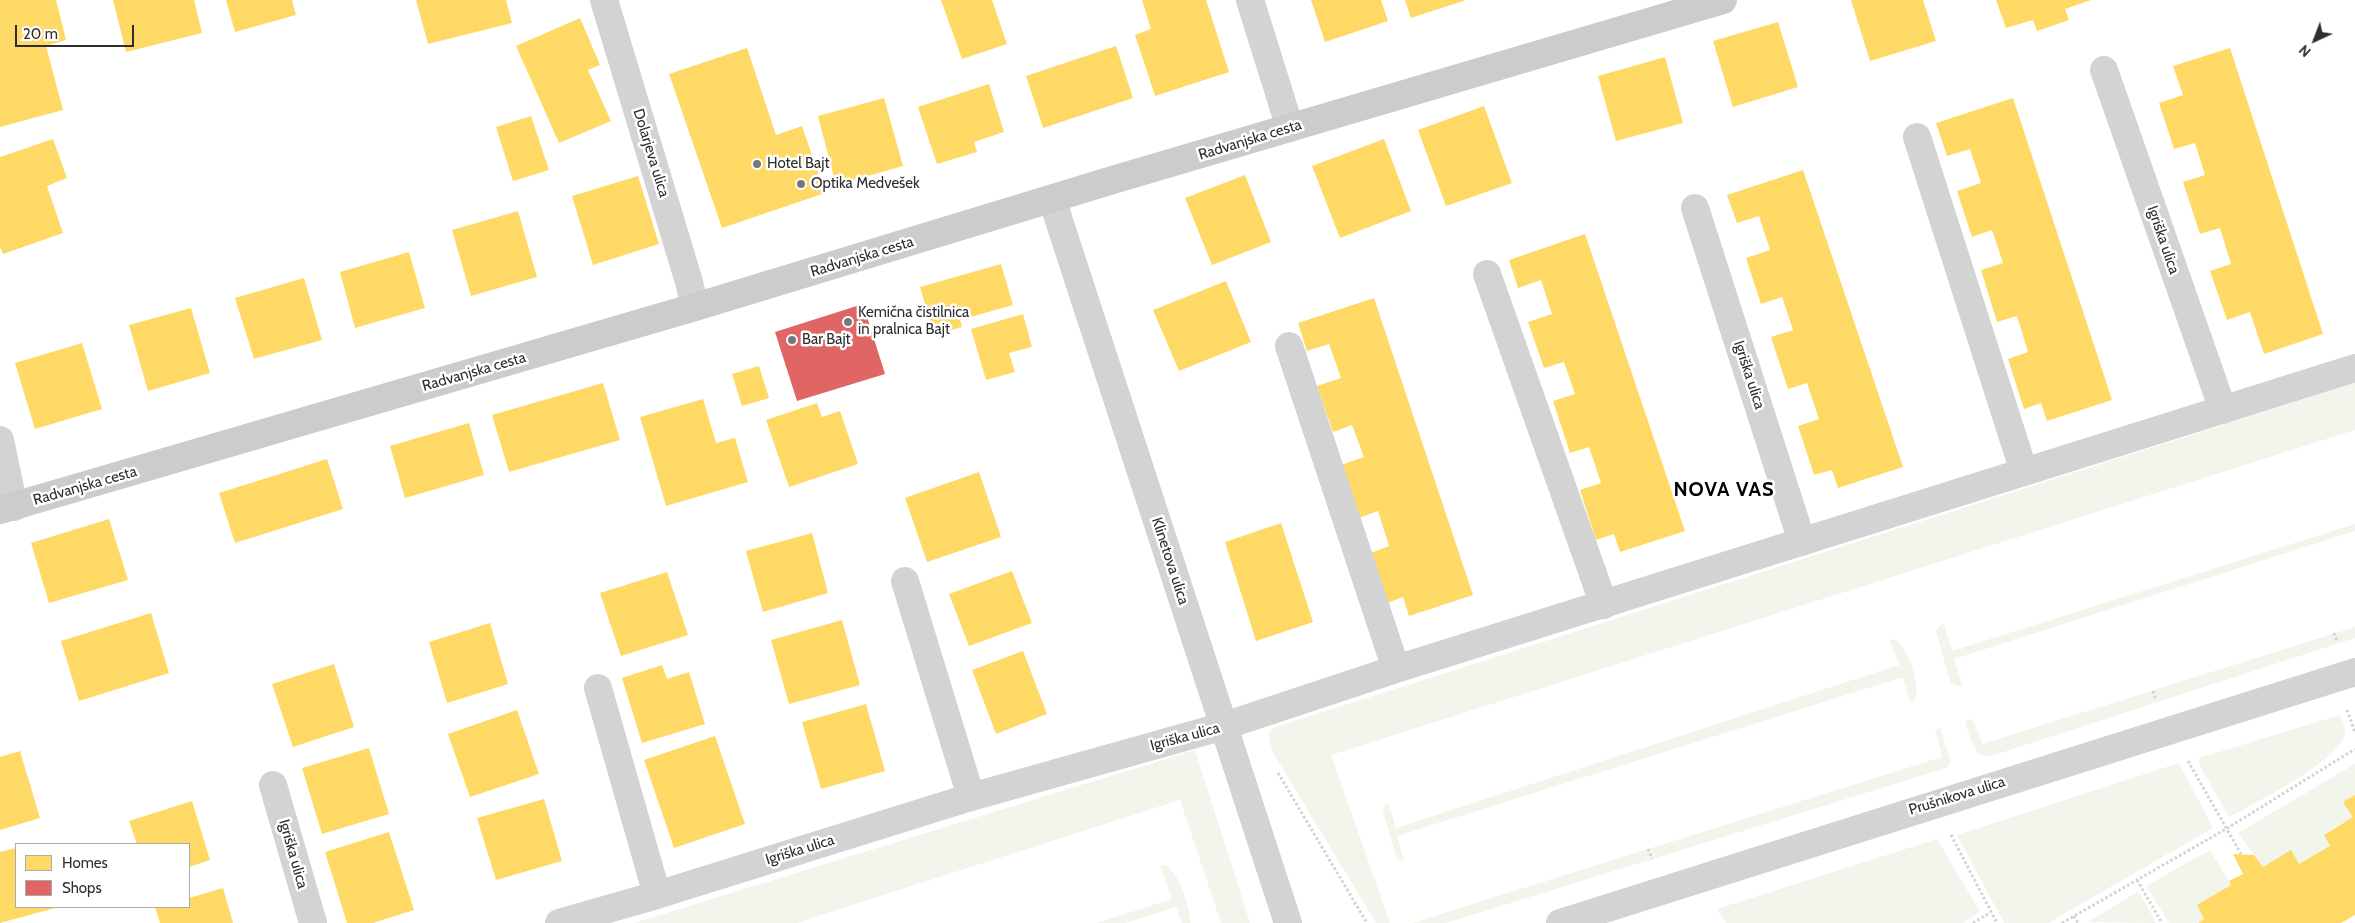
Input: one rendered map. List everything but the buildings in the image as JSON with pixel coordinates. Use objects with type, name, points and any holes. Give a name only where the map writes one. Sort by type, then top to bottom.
[{"type":"street","name":"Dolarjeva ulica","points":[[604,0],[689,282],[695,308]]},
{"type":"street","points":[[1250,0],[1290,128]]},
{"type":"street","name":"Radvanjska cesta","points":[[7,508],[695,308],[1052,199],[1723,0]]},
{"type":"street","name":"Igriška ulica","points":[[2104,70],[2223,410]]},
{"type":"street","points":[[1917,137],[2024,472]]},
{"type":"street","name":"Klinetova ulica","points":[[1052,199],[1288,923]]},
{"type":"street","name":"Igriška ulica","points":[[1695,208],[1802,542]]},
{"type":"street","points":[[1487,274],[1604,605]]},
{"type":"street","points":[[1288,346],[1396,670]]},
{"type":"street","name":"Igriška ulica","points":[[560,923],[657,895],[971,797],[1224,726],[2355,368]]},
{"type":"street","points":[[0,440],[7,508]]},
{"type":"street","points":[[905,581],[971,797]]},
{"type":"street","name":"Prušnikova ulica","points":[[1560,923],[2355,672]]},
{"type":"street","points":[[598,688],[657,895]]},
{"type":"street","name":"Igriška ulica","points":[[272,785],[313,923]]},
{"type":"path","points":[[2345,705],[2355,732]]},
{"type":"path","points":[[2062,923],[2226,829],[2355,750]]},
{"type":"path","points":[[2184,754],[2241,854]]},
{"type":"path","points":[[1276,769],[1367,923]]},
{"type":"path","points":[[1948,827],[1997,923]]},
{"type":"path","points":[[2137,880],[2162,923]]},
{"type":"path","points":[[1973,923],[1991,912]]},
{"type":"path","points":[[2074,916],[2078,923]]},
{"type":"shaded area","points":[[2355,383],[2355,430],[1331,755],[1390,923],[1376,923],[1272,751],[1268,733],[1276,727]]},
{"type":"shaded area","points":[[2355,524],[2355,531],[1954,659],[1963,687],[1951,683],[1949,678],[1936,631],[1939,626],[1944,624],[1952,651]]},
{"type":"shaded area","points":[[2355,627],[2355,638],[1988,757],[1978,752],[1975,748],[1965,721],[1973,719],[1982,744]]},
{"type":"shaded area","points":[[1893,639],[1903,649],[1912,667],[1916,688],[1914,701],[1910,702],[1903,677],[1397,836],[1404,861],[1397,859],[1383,812],[1385,805],[1389,804],[1396,828],[1899,665],[1890,640]]},
{"type":"shaded area","points":[[2340,715],[2345,733],[2340,744],[2329,756],[2295,780],[2229,817],[2200,766],[2199,758]]},
{"type":"shaded area","points":[[1940,728],[1951,762],[1946,768],[1446,923],[1412,923],[1942,757],[1935,730]]},
{"type":"shaded area","points":[[1195,750],[1250,923],[1221,923],[1180,800],[796,923],[634,923]]},
{"type":"shaded area","points":[[2179,763],[2213,828],[2048,923],[2004,923],[1957,835]]},
{"type":"shaded area","points":[[2355,764],[2355,795],[2344,802],[2353,817],[2324,834],[2330,846],[2299,864],[2291,851],[2263,867],[2238,833]]},
{"type":"shaded area","points":[[1937,839],[1980,912],[1962,923],[1726,923],[1717,909]]},
{"type":"shaded area","points":[[2210,850],[2231,885],[2197,905],[2204,919],[2198,923],[2169,923],[2146,886]]},
{"type":"shaded area","points":[[1163,865],[1174,873],[1182,889],[1191,923],[1182,923],[1176,907],[1126,923],[1097,923],[1172,899],[1160,866]]},
{"type":"shaded area","points":[[2139,891],[2156,923],[2088,922]]},
{"type":"place","name":"Hotel Bajt","points":[[757,164]]},
{"type":"place","name":"Optika Medvešek","points":[[801,184]]},
{"type":"place","name":"Kemična čistilnica in pralnica Bajt","points":[[848,322]]},
{"type":"place","name":"Bar Bajt","points":[[792,340]]},
{"type":"district","name":"NOVA VAS","points":[[1724,490]]}]
